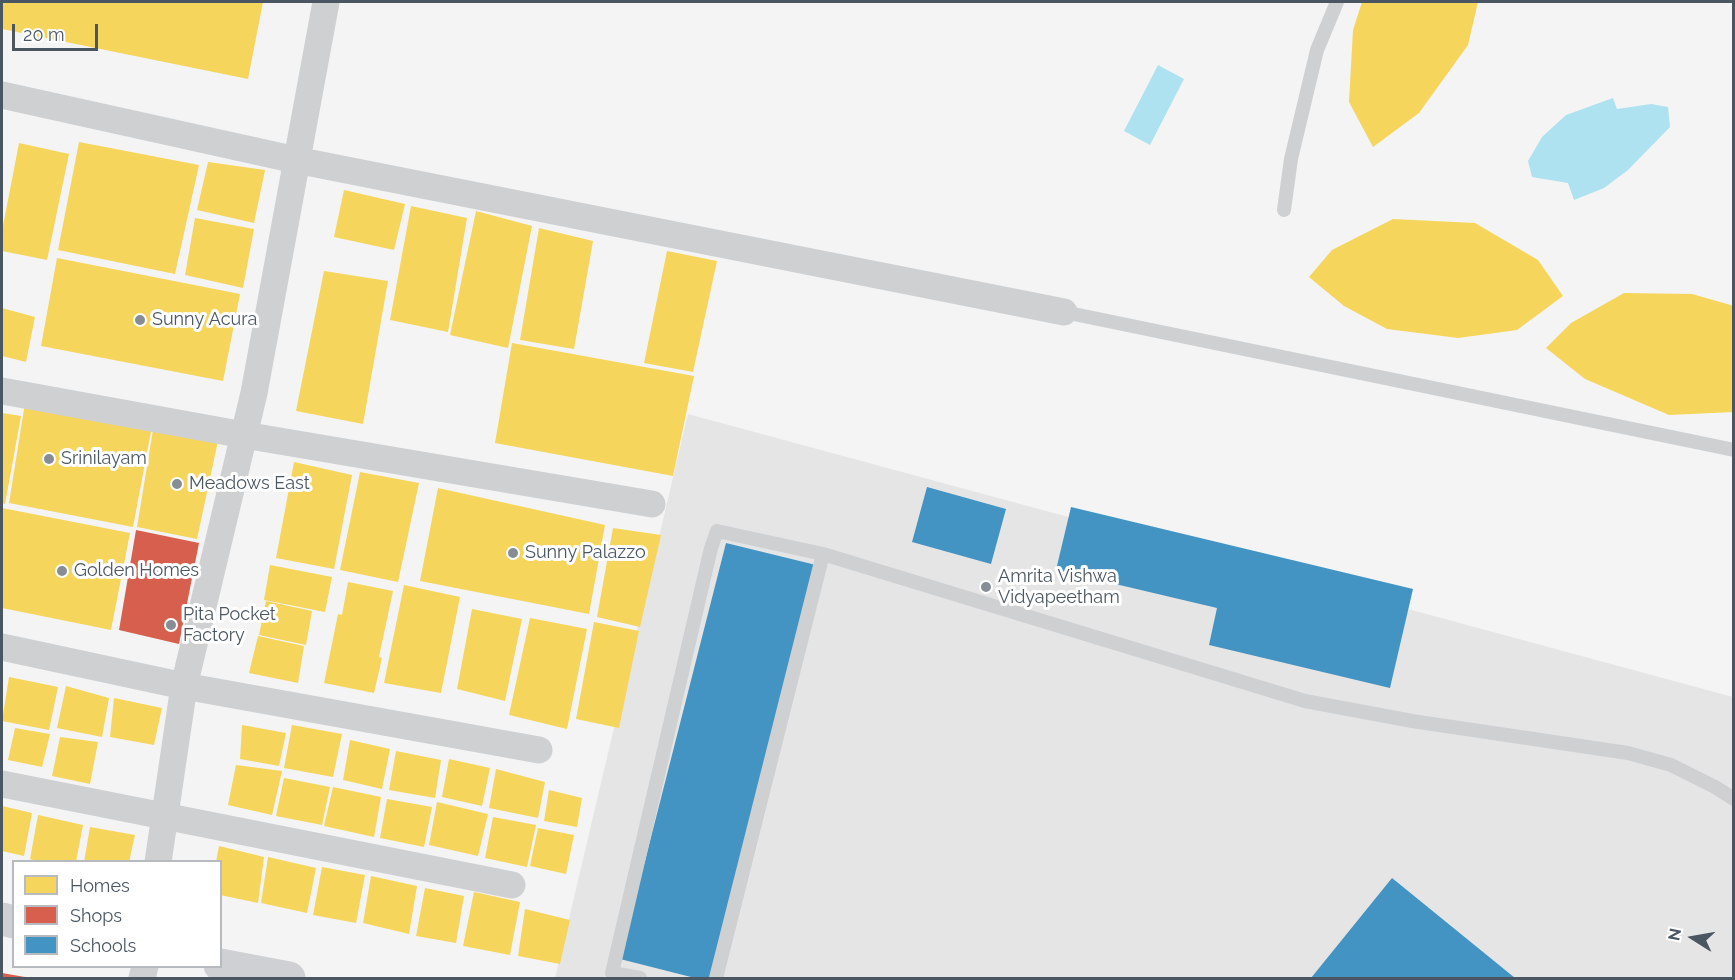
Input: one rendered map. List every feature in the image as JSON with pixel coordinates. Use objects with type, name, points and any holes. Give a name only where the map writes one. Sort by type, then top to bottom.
[{"type":"main road","points":[[222,965],[289,978]]},
{"type":"street","points":[[158,860],[184,686],[254,393],[326,2]]},
{"type":"street","points":[[2,96],[297,160],[1064,312]]},
{"type":"street","points":[[2,390],[244,435],[652,504]]},
{"type":"street","points":[[2,648],[184,686],[539,750]]},
{"type":"street","points":[[2,784],[512,885]]},
{"type":"lane","points":[[1284,210],[1291,159],[1317,50],[1337,2]]},
{"type":"lane","points":[[1064,312],[1734,450]]},
{"type":"lane","points":[[640,978],[612,973],[711,548],[717,531],[823,554],[1305,701],[1412,721],[1628,753],[1671,765],[1734,799]]},
{"type":"lane","points":[[716,978],[823,554]]},
{"type":"shaded area","name":"Amrita Vishwa Vidyapeetham","points":[[688,414],[1733,697],[1733,978],[555,978]]},
{"type":"water","points":[[1158,65],[1184,79],[1150,145],[1124,131]]},
{"type":"water","points":[[1613,98],[1617,109],[1651,104],[1668,107],[1670,127],[1628,170],[1604,188],[1574,200],[1568,183],[1532,177],[1528,161],[1542,137],[1566,115]]},
{"type":"building: Homes","points":[[2,2],[263,2],[248,79],[2,29]]},
{"type":"building: Homes","points":[[1362,2],[1478,2],[1468,45],[1419,113],[1373,147],[1349,102],[1353,30]]},
{"type":"building: Homes","points":[[79,142],[199,165],[175,274],[58,250]]},
{"type":"building: Homes","points":[[19,143],[69,154],[47,260],[2,251],[2,231]]},
{"type":"building: Homes","points":[[208,162],[265,170],[254,223],[197,210]]},
{"type":"building: Homes","points":[[344,190],[405,204],[394,250],[334,237]]},
{"type":"building: Homes","points":[[411,206],[467,218],[448,332],[390,320]]},
{"type":"building: Homes","points":[[476,211],[532,226],[508,348],[450,335]]},
{"type":"building: Homes","points":[[195,218],[254,229],[243,288],[185,275]]},
{"type":"building: Homes","points":[[1393,219],[1475,223],[1538,260],[1563,296],[1517,330],[1458,338],[1387,329],[1344,306],[1309,277],[1332,250]]},
{"type":"building: Homes","points":[[539,228],[593,241],[574,349],[520,340]]},
{"type":"building: Homes","points":[[667,251],[717,261],[693,372],[644,363]]},
{"type":"building: Homes","name":"Sunny Acura","points":[[57,258],[240,294],[223,381],[41,346]]},
{"type":"building: Homes","points":[[324,271],[388,281],[363,424],[296,411]]},
{"type":"building: Homes","points":[[1624,293],[1692,294],[1734,306],[1734,412],[1669,415],[1585,379],[1546,348],[1571,323]]},
{"type":"building: Homes","points":[[2,308],[35,317],[26,362],[2,356]]},
{"type":"building: Homes","points":[[512,343],[694,376],[673,476],[495,443]]},
{"type":"building: Homes","points":[[25,403],[152,426],[133,527],[9,503]]},
{"type":"building: Homes","points":[[2,413],[21,416],[5,504],[2,503]]},
{"type":"building: Homes","name":"Meadows East","points":[[153,430],[218,441],[197,539],[137,527]]},
{"type":"building: Homes","points":[[294,462],[352,475],[334,569],[276,558]]},
{"type":"building: Homes","points":[[360,472],[419,483],[398,582],[340,570]]},
{"type":"building: Homes","name":"Sunny Palazzo","points":[[438,488],[605,525],[589,614],[420,581]]},
{"type":"building: Homes","name":"Golden Homes","points":[[2,508],[130,533],[111,630],[2,608]]},
{"type":"building: Homes","points":[[613,528],[661,535],[640,627],[597,617]]},
{"type":"building: Homes","points":[[270,565],[332,577],[325,612],[264,600]]},
{"type":"building: Homes","points":[[348,582],[393,591],[374,693],[324,683],[338,614],[342,615]]},
{"type":"building: Homes","points":[[404,585],[460,597],[441,693],[384,683]]},
{"type":"building: Homes","points":[[266,601],[312,611],[306,645],[259,635]]},
{"type":"building: Homes","points":[[472,609],[522,619],[505,701],[457,689]]},
{"type":"building: Homes","points":[[530,618],[587,629],[567,729],[509,715]]},
{"type":"building: Homes","points":[[594,622],[639,631],[619,728],[576,719]]},
{"type":"building: Homes","points":[[258,636],[304,646],[298,683],[249,673]]},
{"type":"building: Homes","points":[[9,677],[58,687],[49,730],[2,721]]},
{"type":"building: Homes","points":[[66,686],[109,698],[102,737],[57,728]]},
{"type":"building: Homes","points":[[114,698],[162,708],[154,745],[110,737]]},
{"type":"building: Homes","points":[[242,725],[286,733],[279,766],[240,759]]},
{"type":"building: Homes","points":[[292,725],[342,734],[333,777],[284,768]]},
{"type":"building: Homes","points":[[15,728],[50,734],[42,767],[8,760]]},
{"type":"building: Homes","points":[[60,737],[98,742],[90,784],[52,776]]},
{"type":"building: Homes","points":[[350,740],[390,749],[382,789],[343,780]]},
{"type":"building: Homes","points":[[396,751],[441,760],[435,798],[389,790]]},
{"type":"building: Homes","points":[[449,759],[490,768],[482,806],[442,797]]},
{"type":"building: Homes","points":[[236,765],[282,771],[272,815],[228,805]]},
{"type":"building: Homes","points":[[496,769],[545,782],[538,818],[489,808]]},
{"type":"building: Homes","points":[[284,778],[330,787],[322,825],[276,816]]},
{"type":"building: Homes","points":[[333,787],[381,797],[374,837],[324,826]]},
{"type":"building: Homes","points":[[549,790],[582,798],[577,827],[544,821]]},
{"type":"building: Homes","points":[[387,799],[432,807],[424,847],[380,838]]},
{"type":"building: Homes","points":[[437,802],[488,814],[478,856],[429,845]]},
{"type":"building: Homes","points":[[2,806],[32,813],[24,856],[2,851]]},
{"type":"building: Homes","points":[[38,815],[83,825],[76,860],[30,859]]},
{"type":"building: Homes","points":[[493,817],[536,825],[527,867],[485,858]]},
{"type":"building: Homes","points":[[90,827],[135,835],[129,860],[84,860]]},
{"type":"building: Homes","points":[[538,828],[574,835],[566,874],[530,866]]},
{"type":"building: Homes","points":[[219,846],[264,857],[258,903],[222,895],[222,860],[216,860]]},
{"type":"building: Homes","points":[[268,857],[316,868],[307,913],[261,903]]},
{"type":"building: Homes","points":[[322,867],[365,875],[356,923],[313,915]]},
{"type":"building: Homes","points":[[371,876],[417,886],[409,934],[363,923]]},
{"type":"building: Homes","points":[[425,888],[464,896],[456,943],[416,936]]},
{"type":"building: Homes","points":[[474,892],[520,902],[510,955],[463,946]]},
{"type":"building: Homes","points":[[525,909],[570,920],[560,964],[518,956]]},
{"type":"building: Shops","points":[[136,530],[199,543],[179,644],[119,630]]},
{"type":"building: Shops","points":[[2,973],[25,977],[25,978],[2,978]]},
{"type":"building: Schools","points":[[927,487],[1006,509],[991,564],[912,542]]},
{"type":"building: Schools","points":[[1071,507],[1413,589],[1390,688],[1209,645],[1217,608],[1056,570]]},
{"type":"building: Schools","points":[[726,543],[816,565],[711,978],[695,978],[620,959]]},
{"type":"building: Schools","points":[[1392,878],[1515,978],[1311,978]]},
{"type":"place","name":"Sunny Acura","points":[[140,320]]},
{"type":"place","name":"Srinilayam","points":[[49,459]]},
{"type":"place","name":"Meadows East","points":[[177,484]]},
{"type":"place","name":"Sunny Palazzo","points":[[513,553]]},
{"type":"place","name":"Golden Homes","points":[[62,571]]},
{"type":"place","name":"Amrita Vishwa Vidyapeetham","points":[[986,587]]},
{"type":"place","name":"Pita Pocket Factory","points":[[171,625]]}]
